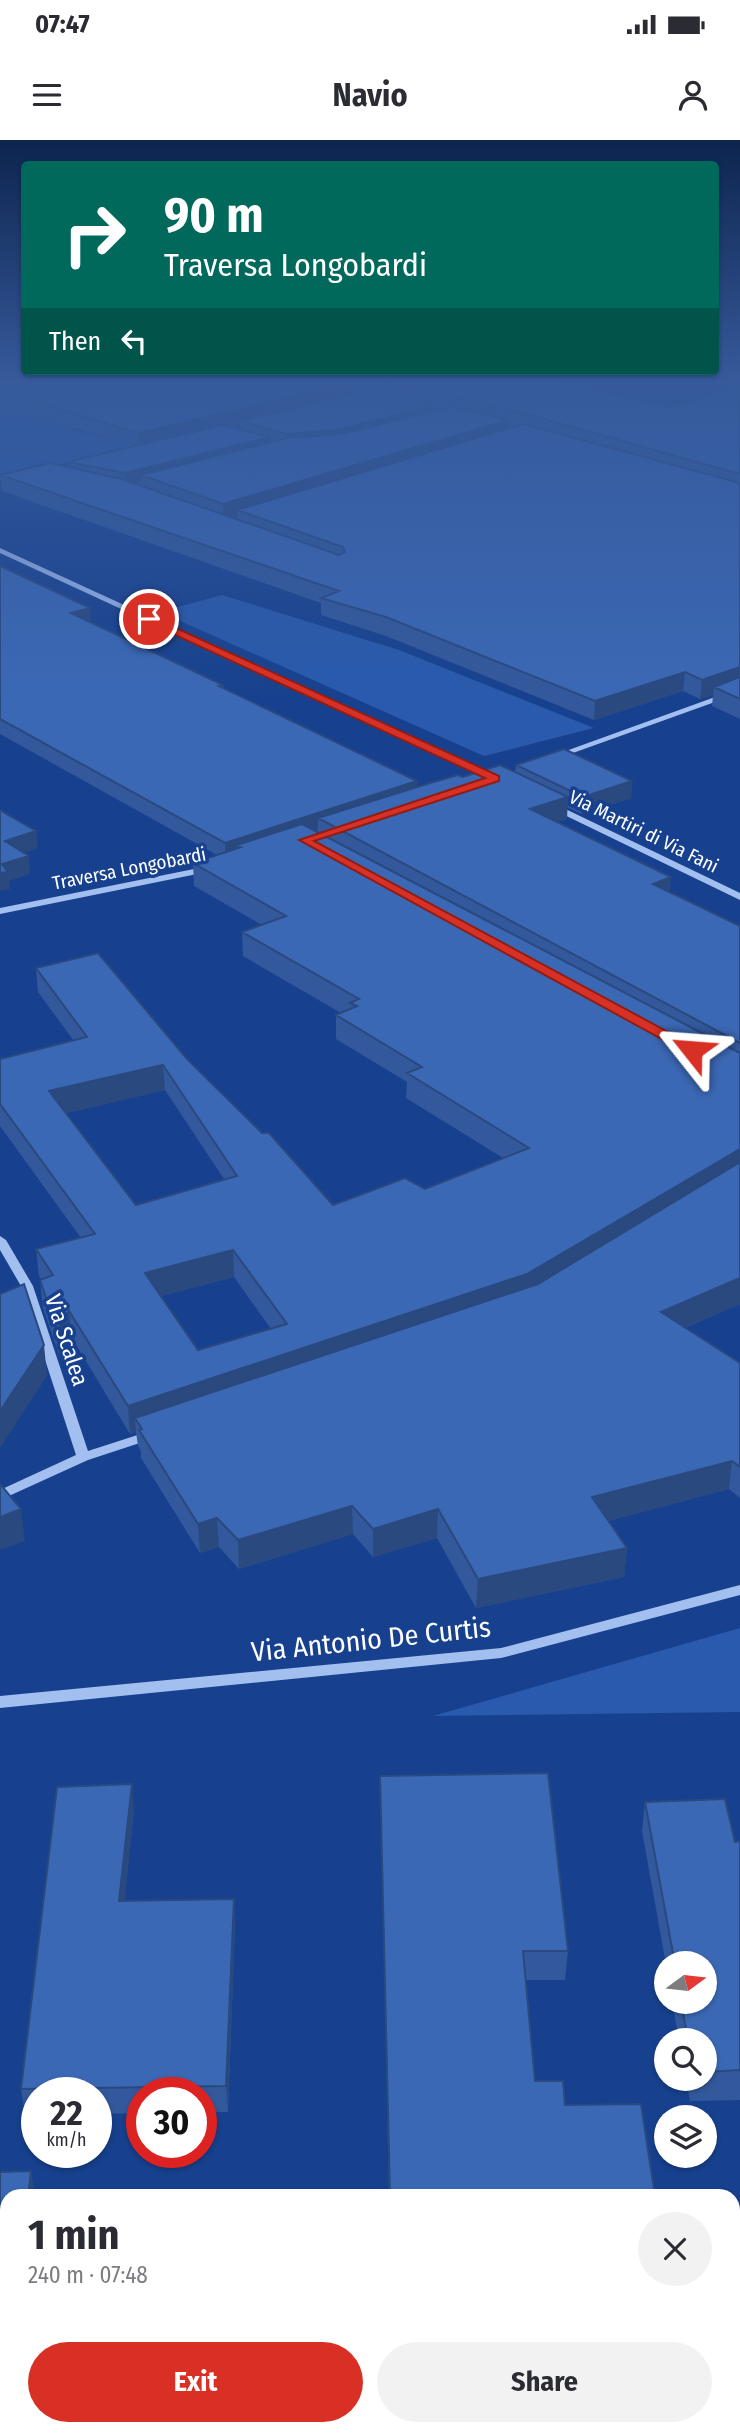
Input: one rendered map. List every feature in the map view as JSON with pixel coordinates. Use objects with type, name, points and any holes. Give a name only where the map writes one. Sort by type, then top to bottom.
[{"type":"street","points":[[0,550],[507,784]]},
{"type":"street","points":[[547,760],[740,690]]},
{"type":"street","points":[[482,782],[508,774]]},
{"type":"street","name":"Via Martiri di Via Fani","points":[[544,802],[740,897]]},
{"type":"street","name":"Traversa Longobardi","points":[[0,911],[221,867]]},
{"type":"street","name":"Via Scalea","points":[[0,1240],[27,1286],[83,1457]]},
{"type":"street","points":[[0,1495],[83,1457],[162,1430]]},
{"type":"street","name":"Via Antonio De Curtis","points":[[0,1702],[501,1653],[740,1590]]},
{"type":"shaded area","points":[[222,595],[399,650],[594,728],[484,756],[160,612]]},
{"type":"shaded area","points":[[740,1628],[740,1712],[433,1716]]},
{"type":"building","points":[[32,486],[142,486],[339,555],[345,552],[343,547],[237,510],[316,486],[740,486],[740,667],[702,680],[685,672],[595,701],[386,617],[321,598],[339,591]]},
{"type":"building","points":[[172,486],[284,486],[223,504]]},
{"type":"building","points":[[0,566],[90,608],[71,613],[417,781],[225,843],[0,719]]},
{"type":"building","points":[[740,677],[740,699],[714,687]]},
{"type":"building","points":[[564,749],[632,781],[583,797],[516,765]]},
{"type":"building","points":[[500,765],[568,797],[530,809],[671,877],[653,884],[740,926],[740,1043],[318,818],[430,783],[458,775],[463,777]]},
{"type":"building","points":[[0,810],[36,831],[5,841],[29,856],[2,864],[8,872],[0,873]]},
{"type":"building","points":[[302,824],[740,1053],[740,1149],[527,1274],[128,1406],[69,1311],[57,1330],[40,1280],[53,1275],[36,1249],[95,1234],[0,1104],[0,1059],[87,1037],[36,968],[98,953],[187,1059],[262,1133],[269,1133],[333,1205],[405,1178],[425,1189],[529,1148],[407,1073],[422,1067],[336,1015],[357,1006],[350,1003],[359,999],[242,932],[286,916],[193,863],[241,847],[237,845]],"holes":[[[163,1065],[237,1176],[136,1205],[49,1091]],[[233,1250],[287,1324],[198,1350],[145,1273]]]},
{"type":"building","points":[[740,1162],[740,1278],[661,1312],[740,1363],[740,1467],[732,1461],[592,1497],[627,1548],[478,1579],[438,1509],[373,1529],[352,1506],[238,1540],[217,1518],[198,1524],[139,1430],[142,1429],[135,1418],[538,1284]]},
{"type":"building","points":[[24,1284],[44,1345],[0,1411],[0,1294]]},
{"type":"building","points":[[0,1484],[21,1509],[0,1517]]},
{"type":"building","points":[[548,1773],[568,1951],[523,1951],[535,2081],[563,2081],[565,2105],[641,2104],[654,2189],[390,2189],[380,1776]]},
{"type":"building","points":[[132,1784],[119,1901],[234,1899],[226,2086],[217,2086],[217,2077],[126,2077],[126,2087],[112,2088],[112,2077],[22,2077],[57,1787]]},
{"type":"building","points":[[725,1799],[735,1842],[740,1841],[740,2070],[717,2071],[717,2028],[686,2028],[683,2014],[718,2014],[718,1951],[673,1951],[645,1802]]},
{"type":"building","points":[[31,2171],[29,2189],[0,2189],[0,2172]]},
{"type":"route","points":[[149,619],[495,778],[304,840],[692,1050]]}]
